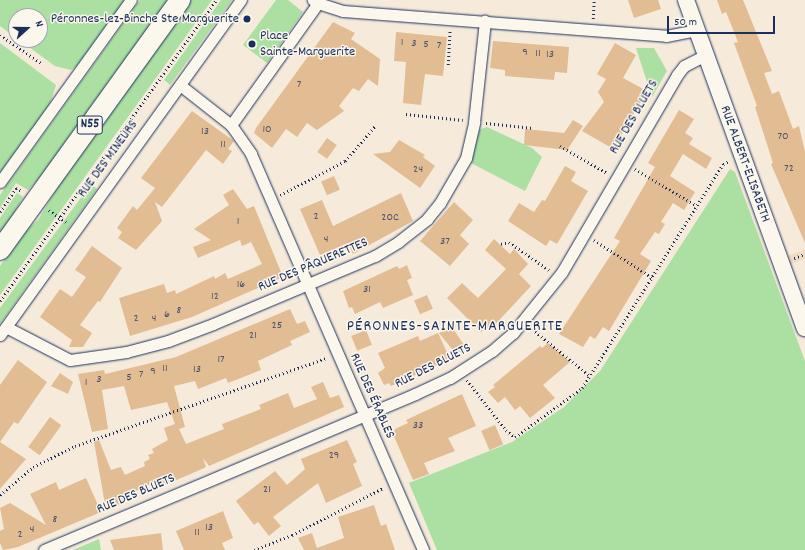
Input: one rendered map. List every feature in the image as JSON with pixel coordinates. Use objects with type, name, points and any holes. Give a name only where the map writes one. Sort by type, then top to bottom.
[{"type":"highway","name":"N55","points":[[0,250],[180,0]]},
{"type":"street","points":[[0,182],[131,0]]},
{"type":"street","name":"RUE DES MINEURS","points":[[3,331],[241,0]]},
{"type":"street","name":"RUE ALBERT-ELISABETH","points":[[686,0],[805,328]]},
{"type":"street","points":[[180,85],[231,125],[316,2],[343,11],[451,18],[666,36],[697,30]]},
{"type":"street","name":"RUE DES PÂQUERETTES","points":[[3,331],[63,358],[84,359],[168,341],[307,285],[393,245],[427,219],[440,202],[466,158],[472,133],[485,21]]},
{"type":"street","name":"RUE DES BLUETS","points":[[44,550],[365,415],[460,372],[492,351],[522,321],[558,277],[624,162],[677,74],[684,66],[706,55]]},
{"type":"street","name":"RUE DES ÉRABLES","points":[[231,125],[247,145],[423,550]]},
{"type":"path","points":[[0,301],[216,0]]},
{"type":"path","points":[[592,29],[594,0]]},
{"type":"path","points":[[448,65],[451,18]]},
{"type":"path","points":[[0,34],[41,63]]},
{"type":"path","points":[[271,200],[345,161],[375,126]]},
{"type":"path","points":[[560,146],[616,178]]},
{"type":"path","points":[[460,372],[506,430],[515,437],[574,394],[590,376],[653,278],[722,164],[742,155]]},
{"type":"path","points":[[624,162],[696,206]]},
{"type":"path","points":[[583,234],[653,278]]},
{"type":"path","points":[[501,244],[509,242],[558,277]]},
{"type":"path","points":[[522,321],[590,376]]},
{"type":"path","points":[[0,495],[33,467],[75,446],[338,354]]},
{"type":"path","points":[[254,550],[292,535],[394,482]]},
{"type":"shaded area","points":[[805,249],[805,259],[783,267],[780,259]]},
{"type":"green space","points":[[0,0],[125,0],[78,65],[71,70],[55,66],[30,48],[48,48],[48,8],[8,8],[8,32],[0,26]]},
{"type":"green space","points":[[140,0],[171,0],[50,167],[28,190],[16,183],[0,208],[0,195]]},
{"type":"green space","points":[[191,0],[212,0],[0,295],[0,266],[24,232],[38,220],[68,170]]},
{"type":"green space","points":[[221,0],[232,0],[170,85],[164,80]]},
{"type":"green space","points":[[276,0],[288,0],[303,12],[267,63],[243,45]]},
{"type":"green space","points":[[0,43],[56,85],[50,104],[0,173]]},
{"type":"green space","points":[[636,48],[654,48],[667,71],[652,97]]},
{"type":"green space","points":[[487,127],[532,148],[542,157],[525,191],[469,162],[478,130]]},
{"type":"green space","points":[[730,169],[735,172],[805,361],[805,550],[437,550],[409,483],[512,442],[564,407],[600,371]]},
{"type":"green space","points":[[91,184],[97,189],[0,324],[0,308]]},
{"type":"green space","points":[[17,193],[23,197],[0,237],[0,218]]},
{"type":"green space","points":[[99,539],[101,550],[73,550]]},
{"type":"building","points":[[628,0],[658,0],[661,9],[634,18]]},
{"type":"building","points":[[717,0],[743,0],[772,71],[764,73],[772,94],[779,91],[793,129],[799,126],[805,152],[805,243],[771,164],[773,163],[755,107],[757,106],[734,43],[738,42],[726,12],[722,14]]},
{"type":"building","points":[[333,22],[355,33],[351,39],[380,59],[378,86],[368,79],[359,91],[353,88],[339,106],[344,111],[317,130],[307,123],[297,137],[286,129],[272,148],[254,133],[256,128]]},
{"type":"building","points":[[396,32],[447,37],[443,76],[425,74],[421,105],[403,103],[406,62],[394,61]]},
{"type":"building","points":[[493,41],[569,47],[567,73],[555,72],[554,80],[505,76],[505,70],[490,68]]},
{"type":"building","points":[[615,43],[636,55],[623,78],[647,91],[616,144],[613,142],[610,147],[582,131],[604,102],[598,92],[606,79],[597,74]]},
{"type":"building","points":[[679,110],[694,119],[685,133],[693,138],[689,144],[712,158],[706,169],[683,154],[670,176],[695,192],[684,210],[673,203],[661,222],[665,224],[659,234],[655,232],[640,254],[651,261],[609,331],[603,327],[595,339],[590,336],[583,347],[559,334],[620,241],[614,238],[655,167],[648,163]]},
{"type":"building","points":[[192,111],[234,141],[228,149],[232,151],[223,164],[206,150],[162,207],[155,202],[162,221],[136,250],[118,238],[122,232],[117,228],[133,206],[137,210],[155,188],[141,178]]},
{"type":"building","points":[[573,120],[583,126],[567,150],[524,145],[525,129],[564,133]]},
{"type":"building","points":[[327,138],[337,145],[327,159],[317,152]]},
{"type":"building","points":[[399,140],[425,155],[423,157],[435,166],[420,188],[373,154],[390,152]]},
{"type":"building","points":[[565,166],[576,172],[571,181],[588,191],[557,244],[550,240],[546,246],[508,221],[519,203],[534,212],[542,200],[545,201]]},
{"type":"building","points":[[334,176],[340,190],[327,195],[321,181]]},
{"type":"building","points":[[233,189],[247,209],[254,206],[283,277],[192,317],[130,336],[119,298],[164,284],[167,293],[175,290],[176,294],[214,276],[215,279],[225,273],[228,279],[262,264],[251,242],[242,246],[240,240],[198,258],[193,247],[211,240],[194,229],[229,205],[223,195]]},
{"type":"building","points":[[401,193],[413,221],[353,254],[348,243],[320,255],[300,209],[322,200],[333,226]]},
{"type":"building","points":[[454,202],[473,220],[460,235],[469,244],[450,266],[420,241]]},
{"type":"building","points":[[494,239],[510,254],[514,249],[528,264],[519,274],[531,286],[490,330],[486,327],[481,332],[447,298],[462,283],[478,298],[506,269],[485,250]]},
{"type":"building","points":[[92,246],[122,268],[100,302],[98,301],[80,325],[92,333],[83,347],[69,347],[72,340],[40,317],[60,289],[72,297],[86,277],[75,270]]},
{"type":"building","points":[[407,265],[412,278],[407,280],[413,295],[383,308],[380,302],[355,314],[352,307],[349,308],[343,291],[397,266],[399,269]]},
{"type":"building","points":[[427,295],[433,309],[420,314],[414,300]]},
{"type":"building","points":[[290,309],[297,324],[305,321],[310,332],[290,341],[292,345],[258,361],[261,370],[228,383],[226,378],[198,389],[195,381],[174,386],[185,427],[179,429],[186,444],[224,429],[222,424],[261,409],[259,405],[288,393],[294,408],[317,399],[311,387],[323,382],[330,398],[339,395],[344,407],[209,466],[203,458],[206,467],[158,488],[153,483],[127,495],[129,500],[106,510],[94,442],[99,440],[111,470],[121,467],[125,475],[145,466],[144,462],[150,459],[148,455],[154,453],[152,449],[168,440],[164,428],[175,424],[167,402],[131,410],[124,386],[102,390],[108,429],[92,432],[78,374],[104,370],[105,374],[176,357]]},
{"type":"building","points":[[452,327],[466,348],[456,354],[439,333]]},
{"type":"building","points":[[366,330],[372,345],[357,351],[351,336]]},
{"type":"building","points":[[438,333],[450,359],[391,386],[389,383],[384,385],[378,373],[385,368],[378,353],[418,336],[420,341]]},
{"type":"building","points":[[548,343],[570,362],[543,385],[555,398],[530,418],[520,406],[515,410],[505,397],[498,403],[488,392],[495,387],[493,385],[540,346],[542,348]]},
{"type":"building","points":[[18,360],[47,382],[18,424],[14,422],[0,442],[0,385]]},
{"type":"building","points":[[60,373],[73,382],[68,394],[51,386]]},
{"type":"building","points":[[462,394],[476,426],[448,438],[455,451],[424,463],[429,474],[413,480],[393,434],[395,429],[408,423],[406,420]]},
{"type":"building","points":[[50,417],[61,425],[40,455],[28,447]]},
{"type":"building","points":[[495,425],[503,444],[489,450],[481,431]]},
{"type":"building","points":[[347,440],[357,462],[353,464],[362,486],[326,503],[318,483],[273,517],[281,526],[269,536],[258,522],[254,525],[236,501],[275,471],[287,485],[305,469],[301,459]]},
{"type":"building","points":[[0,442],[26,459],[0,489]]},
{"type":"building","points":[[86,478],[101,512],[18,547],[3,550],[0,543],[0,531],[4,529],[0,508],[10,503],[46,525],[30,494],[56,482],[59,490]]},
{"type":"building","points":[[374,505],[381,526],[386,524],[395,550],[304,550],[298,538],[312,533],[317,548],[344,538],[338,517]]},
{"type":"building","points":[[223,511],[233,538],[222,543],[225,550],[184,550],[176,531]]},
{"type":"building","points":[[161,533],[163,550],[114,550],[110,540]]},
{"type":"place","name":"Péronnes-lez-Binche Ste Marguerite","points":[[247,19]]},
{"type":"place","name":"Place Sainte-Marguerite","points":[[252,44]]},
{"type":"district","name":"PÉRONNES-SAINTE-MARGUERITE","points":[[455,327]]}]
